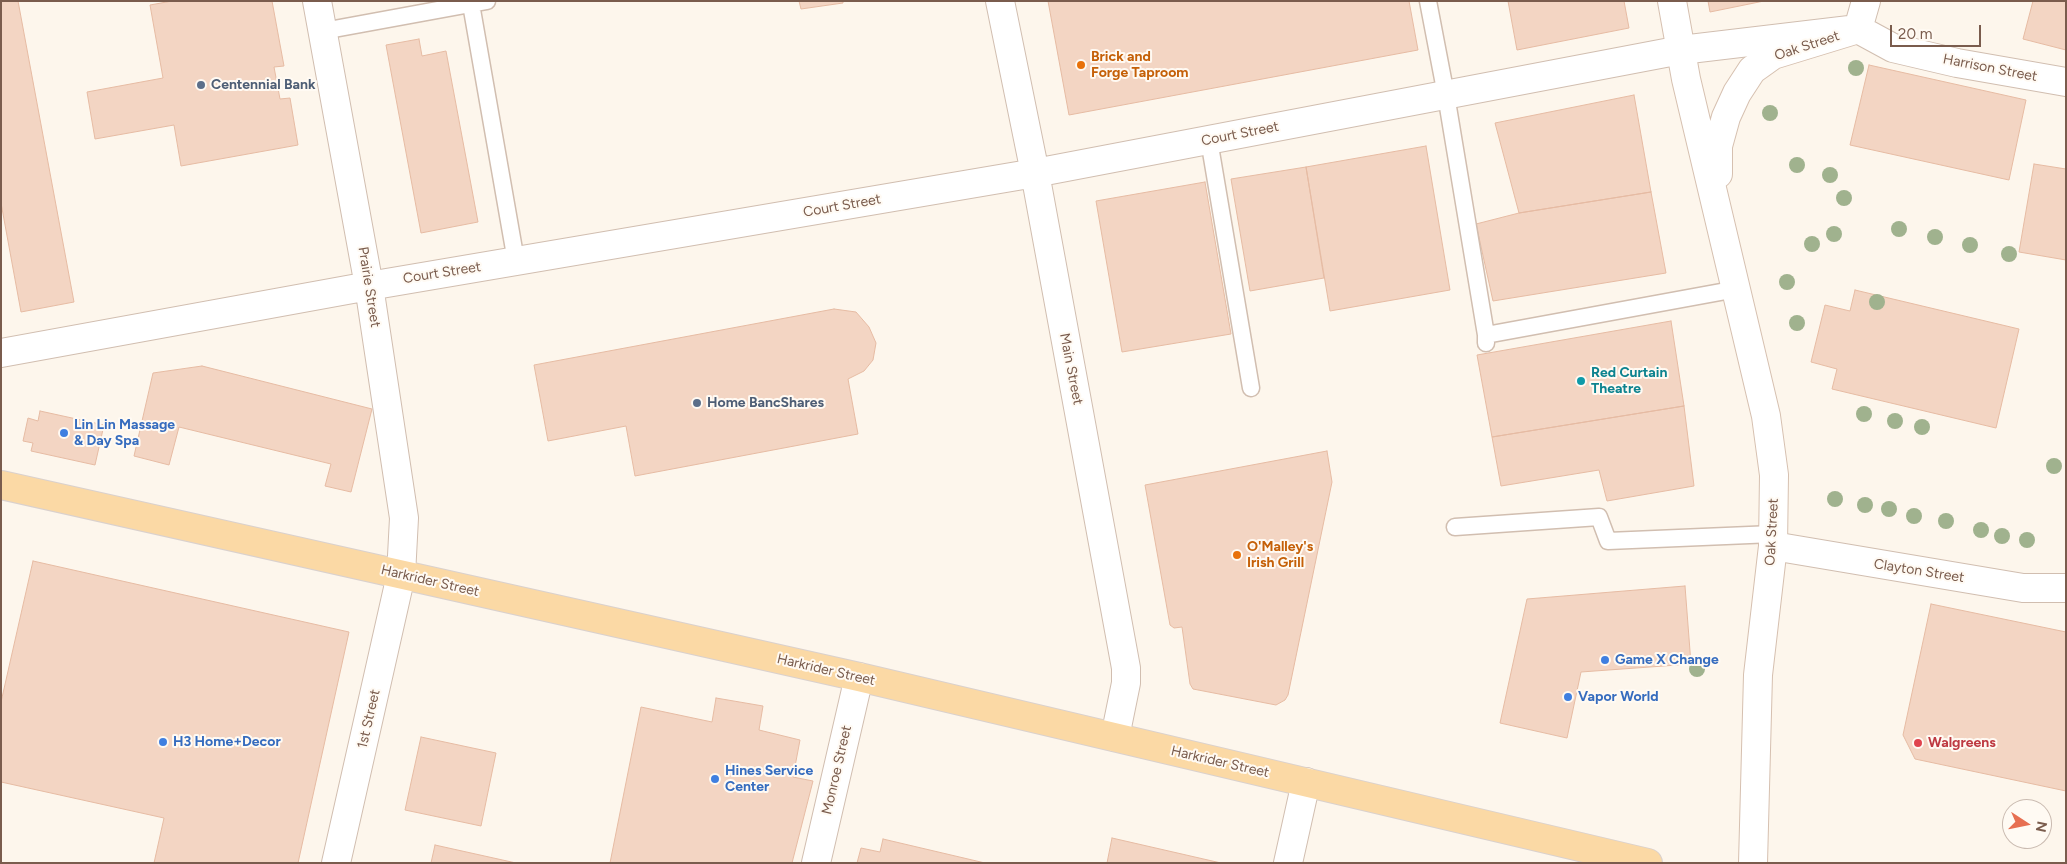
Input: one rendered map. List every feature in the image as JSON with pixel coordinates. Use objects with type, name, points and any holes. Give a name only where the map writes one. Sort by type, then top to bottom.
[{"type":"main road","name":"Harkrider Street","points":[[1,485],[859,677],[1648,863]]},
{"type":"street","name":"Prairie Street","points":[[317,1],[369,286],[404,518],[401,575]]},
{"type":"street","name":"Main Street","points":[[1000,1],[1035,173],[1127,676],[1115,737]]},
{"type":"street","name":"Oak Street","points":[[1672,1],[1680,50],[1737,289],[1766,416],[1771,448],[1775,500],[1773,540],[1758,675],[1753,863]]},
{"type":"street","points":[[1680,50],[1858,30],[1866,1]]},
{"type":"street","name":"Oak Street","points":[[1718,206],[1718,146],[1726,117],[1733,101],[1752,70],[1773,55],[1858,30]]},
{"type":"street","name":"Harrison Street","points":[[1858,30],[1893,48],[1957,63],[2066,82]]},
{"type":"street","name":"Court Street","points":[[1,353],[369,286],[1035,173],[1680,50]]},
{"type":"street","name":"Clayton Street","points":[[1773,540],[2023,588],[2066,588]]},
{"type":"street","name":"1st Street","points":[[336,863],[401,575]]},
{"type":"street","name":"Monroe Street","points":[[816,863],[859,677]]},
{"type":"street","points":[[1288,863],[1306,782]]},
{"type":"lane","points":[[323,30],[487,1]]},
{"type":"lane","points":[[1428,1],[1446,95],[1486,339],[1737,289]]},
{"type":"lane","points":[[470,4],[516,261]]},
{"type":"lane","points":[[1209,140],[1251,388]]},
{"type":"lane","points":[[1455,527],[1599,518],[1608,540],[1773,540]]},
{"type":"building","points":[[1,1],[18,1],[74,302],[21,312],[1,203]]},
{"type":"building","name":"Centennial Bank","points":[[172,1],[272,1],[284,66],[274,67],[280,99],[290,98],[298,145],[181,166],[174,125],[95,139],[87,92],[163,78],[150,5]]},
{"type":"building","points":[[799,1],[843,1],[843,3],[801,9]]},
{"type":"building","points":[[1048,1],[1409,1],[1418,50],[1069,115]]},
{"type":"building","points":[[1508,1],[1624,1],[1629,28],[1517,50]]},
{"type":"building","points":[[1708,1],[1764,1],[1710,12]]},
{"type":"building","points":[[2033,1],[2066,1],[2066,50],[2023,39]]},
{"type":"building","points":[[419,39],[422,56],[446,51],[478,222],[421,233],[386,45]]},
{"type":"building","points":[[1869,65],[2026,100],[2009,180],[1850,145]]},
{"type":"building","points":[[1634,95],[1651,192],[1519,213],[1495,123]]},
{"type":"building","points":[[1426,146],[1450,290],[1330,311],[1306,167]]},
{"type":"building","points":[[2034,164],[2066,169],[2066,260],[2019,252]]},
{"type":"building","points":[[1306,167],[1324,278],[1250,291],[1231,179]]},
{"type":"building","points":[[1205,182],[1231,334],[1122,352],[1096,201]]},
{"type":"building","points":[[1651,192],[1666,273],[1493,301],[1476,224],[1519,213]]},
{"type":"building","points":[[1855,290],[2019,329],[1996,428],[1832,389],[1837,369],[1811,362],[1825,305],[1850,311]]},
{"type":"building","name":"Home BancShares","points":[[834,309],[856,312],[869,327],[876,343],[873,360],[864,371],[848,379],[858,434],[635,476],[626,426],[548,441],[534,365]]},
{"type":"building","name":"Red Curtain Theatre","points":[[1671,321],[1684,406],[1492,437],[1477,355]]},
{"type":"building","points":[[202,366],[372,409],[351,492],[325,486],[331,464],[179,427],[169,465],[134,456],[153,373]]},
{"type":"building","points":[[1684,406],[1694,486],[1607,501],[1599,470],[1501,486],[1492,437]]},
{"type":"building","name":"Lin Lin Massage & Day Spa","points":[[40,411],[104,425],[95,465],[31,451],[33,443],[23,441],[28,418],[38,421]]},
{"type":"building","name":"O'Malley's Irish Grill","points":[[1327,451],[1332,482],[1288,695],[1285,700],[1276,705],[1193,689],[1190,684],[1182,627],[1174,628],[1170,625],[1145,485]]},
{"type":"building","name":"H3 Home+Decor","points":[[33,561],[349,632],[298,863],[154,863],[164,818],[1,782],[1,702]]},
{"type":"building","points":[[1685,586],[1691,664],[1581,672],[1567,738],[1500,723],[1527,599]]},
{"type":"building","points":[[1931,604],[2066,632],[2066,791],[1915,759],[1903,735]]},
{"type":"building","name":"Hines Service Center","points":[[716,698],[763,706],[759,730],[800,740],[793,777],[813,781],[792,863],[610,863],[641,707],[712,722]]},
{"type":"building","points":[[421,737],[496,753],[481,826],[405,810]]},
{"type":"building","points":[[1112,838],[1221,863],[1107,863]]},
{"type":"building","points":[[883,839],[985,863],[857,863],[861,848],[880,852]]},
{"type":"building","points":[[435,845],[516,863],[431,863]]},
{"type":"place","name":"Brick and Forge Taproom","points":[[1081,65]]},
{"type":"place","name":"Centennial Bank","points":[[201,85]]},
{"type":"place","name":"Red Curtain Theatre","points":[[1581,381]]},
{"type":"place","name":"Home BancShares","points":[[697,403]]},
{"type":"place","name":"Lin Lin Massage & Day Spa","points":[[64,433]]},
{"type":"place","name":"O'Malley's Irish Grill","points":[[1237,555]]},
{"type":"place","name":"Game X Change","points":[[1605,660]]},
{"type":"place","name":"Vapor World","points":[[1568,697]]},
{"type":"place","name":"H3 Home+Decor","points":[[163,742]]},
{"type":"place","name":"Walgreens","points":[[1918,743]]},
{"type":"place","name":"Hines Service Center","points":[[715,779]]}]
